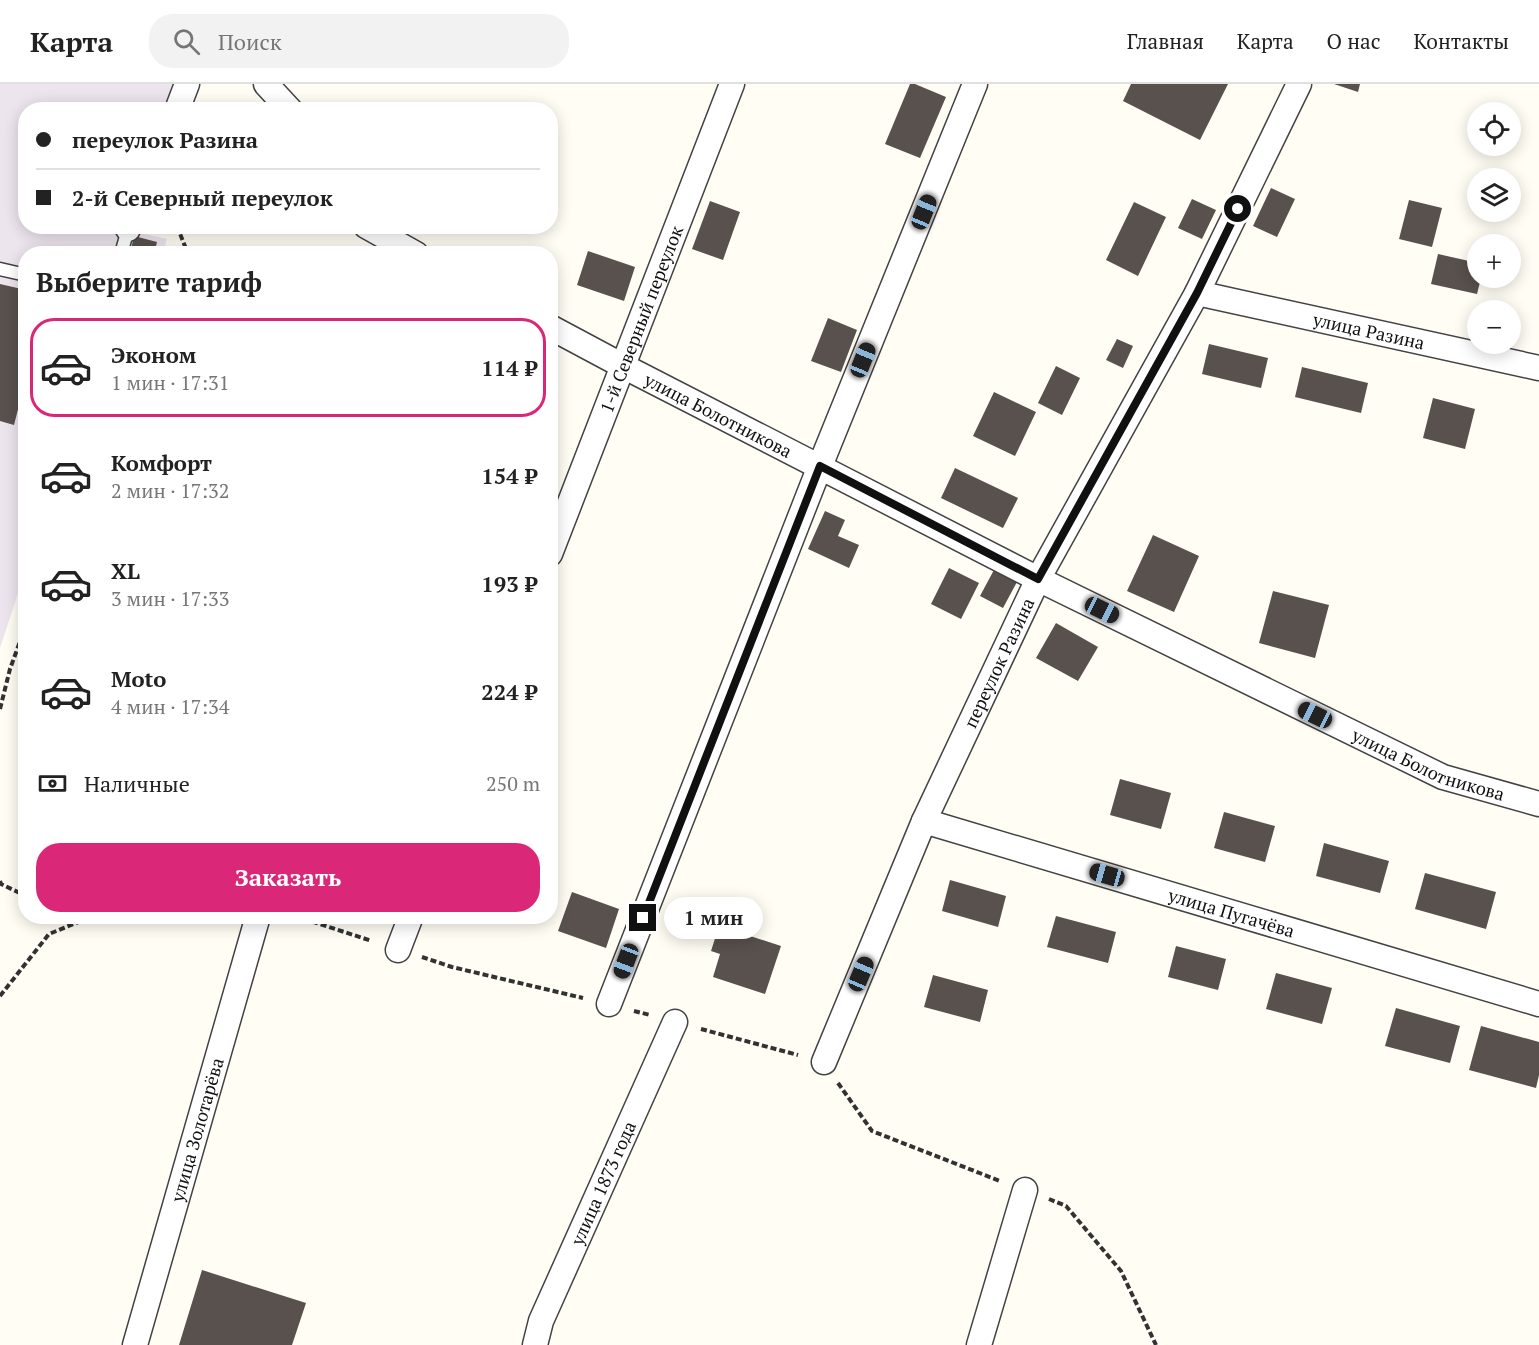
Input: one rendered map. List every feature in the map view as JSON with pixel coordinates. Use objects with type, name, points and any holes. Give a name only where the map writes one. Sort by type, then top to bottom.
[{"type":"street","points":[[180,102],[187,84]]},
{"type":"street","points":[[266,84],[283,102]]},
{"type":"street","name":"1-й Северный переулок","points":[[558,533],[732,84]]},
{"type":"street","points":[[609,1004],[820,466],[975,84]]},
{"type":"street","name":"переулок Разина","points":[[825,1062],[924,821],[1038,579],[1197,293],[1299,84]]},
{"type":"street","points":[[380,234],[402,246]]},
{"type":"street","name":"улица Разина","points":[[1197,293],[1539,368]]},
{"type":"street","name":"улица Болотникова","points":[[558,331],[1038,579],[1443,777],[1539,804]]},
{"type":"street","name":"улица Пугачёва","points":[[924,821],[1539,1004]]},
{"type":"street","name":"улица Золотарёва","points":[[135,1345],[256,924]]},
{"type":"street","points":[[398,950],[408,924]]},
{"type":"street","name":"улица 1873 года","points":[[535,1345],[541,1321],[675,1022]]},
{"type":"street","points":[[979,1345],[1025,1190]]},
{"type":"lane","points":[[0,269],[18,273]]},
{"type":"path","points":[[0,709],[18,647]]},
{"type":"path","points":[[0,881],[1,884],[18,892]]},
{"type":"path","points":[[0,996],[49,934],[73,924]]},
{"type":"path","points":[[319,924],[452,967],[609,1004],[825,1062]]},
{"type":"shaded area","points":[[0,84],[174,84],[165,102],[18,102],[18,234],[144,234],[167,239],[165,246],[18,246],[18,593],[0,648]]},
{"type":"building","points":[[910,84],[946,97],[920,158],[885,144]]},
{"type":"building","points":[[1131,84],[1228,84],[1200,140],[1123,101]]},
{"type":"building","points":[[1334,84],[1360,84],[1358,92]]},
{"type":"building","points":[[1271,188],[1295,199],[1277,237],[1253,226]]},
{"type":"building","points":[[1192,199],[1216,210],[1202,239],[1178,228]]},
{"type":"building","points":[[1409,200],[1442,208],[1432,247],[1399,239]]},
{"type":"building","points":[[710,201],[740,212],[723,260],[692,249]]},
{"type":"building","points":[[1134,202],[1166,217],[1138,276],[1106,260]]},
{"type":"building","points":[[134,236],[157,242],[156,246],[132,246]]},
{"type":"building","points":[[588,251],[635,267],[624,301],[577,285]]},
{"type":"building","points":[[1438,254],[1467,261],[1467,288],[1478,288],[1477,294],[1431,284]]},
{"type":"building","points":[[0,284],[18,288],[18,409],[14,425],[0,421]]},
{"type":"building","points":[[828,318],[857,330],[841,372],[811,361]]},
{"type":"building","points":[[1117,339],[1133,346],[1123,368],[1106,360]]},
{"type":"building","points":[[1209,344],[1268,358],[1261,388],[1202,374]]},
{"type":"building","points":[[1056,366],[1080,378],[1062,415],[1038,403]]},
{"type":"building","points":[[1302,367],[1368,383],[1361,413],[1295,397]]},
{"type":"building","points":[[994,392],[1036,412],[1015,456],[973,436]]},
{"type":"building","points":[[1433,398],[1475,409],[1465,449],[1423,438]]},
{"type":"building","points":[[955,468],[1018,498],[1003,528],[941,498]]},
{"type":"building","points":[[825,511],[845,520],[838,536],[859,545],[849,568],[808,549]]},
{"type":"building","points":[[1153,535],[1199,556],[1174,612],[1127,591]]},
{"type":"building","points":[[949,568],[979,583],[961,619],[931,604]]},
{"type":"building","points":[[995,568],[1018,580],[1003,608],[980,596]]},
{"type":"building","points":[[1273,591],[1329,605],[1315,658],[1259,643]]},
{"type":"building","points":[[1056,623],[1098,647],[1078,681],[1036,658]]},
{"type":"building","points":[[1120,779],[1171,793],[1161,829],[1110,815]]},
{"type":"building","points":[[1224,812],[1275,826],[1265,862],[1214,848]]},
{"type":"building","points":[[1324,843],[1389,861],[1380,893],[1316,876]]},
{"type":"building","points":[[1425,873],[1496,892],[1486,929],[1415,909]]},
{"type":"building","points":[[950,880],[1006,896],[998,927],[942,911]]},
{"type":"building","points":[[572,892],[619,909],[606,948],[558,931]]},
{"type":"building","points":[[1056,916],[1116,932],[1108,963],[1047,947]]},
{"type":"building","points":[[719,926],[781,946],[765,994],[713,977],[720,954],[711,951]]},
{"type":"building","points":[[1176,946],[1226,959],[1218,990],[1168,977]]},
{"type":"building","points":[[1276,973],[1332,988],[1322,1024],[1266,1009]]},
{"type":"building","points":[[933,975],[988,990],[980,1022],[924,1007]]},
{"type":"building","points":[[1396,1008],[1460,1026],[1450,1063],[1385,1046]]},
{"type":"building","points":[[1481,1026],[1539,1042],[1539,1075],[1536,1088],[1469,1070]]},
{"type":"building","points":[[202,1270],[306,1303],[292,1345],[179,1345]]},
{"type":"route","points":[[643,918],[820,466],[1038,579],[1197,293],[1238,209]]}]
